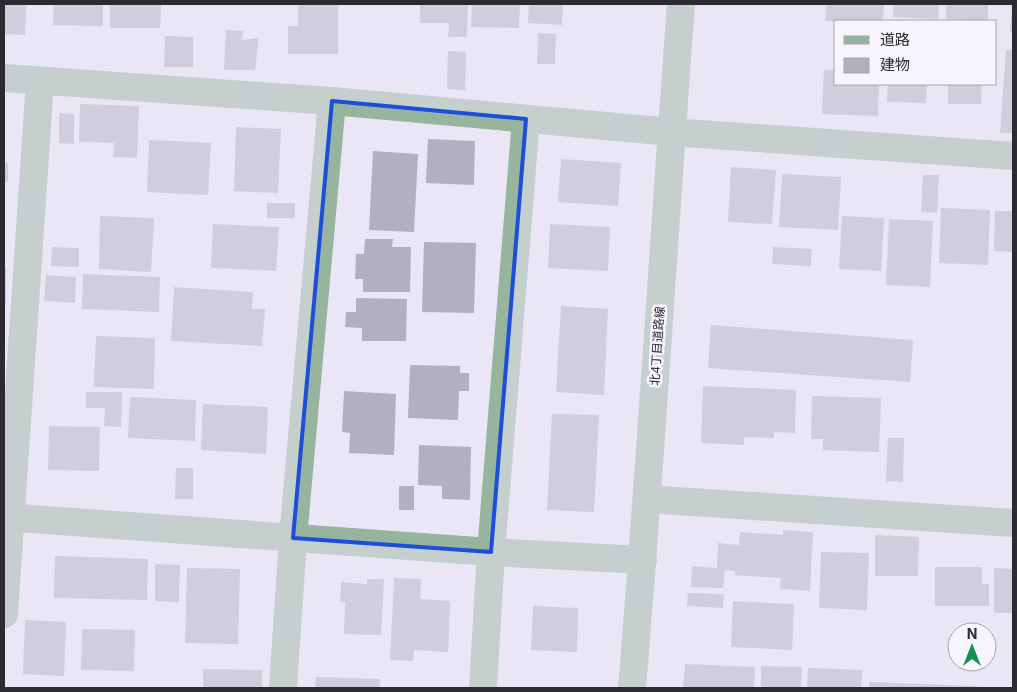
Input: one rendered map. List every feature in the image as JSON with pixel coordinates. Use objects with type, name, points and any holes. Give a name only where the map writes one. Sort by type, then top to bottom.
[{"type":"street","name":"北4丁目道路線","points":[[632,688],[643,560],[681,4]]},
{"type":"street","points":[[4,78],[332,100],[672,132],[1013,156]]},
{"type":"street","points":[[4,614],[7,518],[40,81]]},
{"type":"street","points":[[282,688],[293,538],[332,100]]},
{"type":"street","points":[[483,688],[491,552],[526,119]]},
{"type":"street","points":[[647,498],[1013,523]]},
{"type":"street","points":[[7,518],[491,552],[643,560]]},
{"type":"highlighted area","points":[[332,101],[526,119],[491,552],[293,538]]},
{"type":"building","points":[[4,4],[26,4],[25,35],[4,34]]},
{"type":"building","points":[[54,4],[103,4],[103,26],[53,25]]},
{"type":"building","points":[[110,4],[161,4],[160,28],[110,28]]},
{"type":"building","points":[[298,4],[338,4],[338,54],[288,54],[288,26],[298,26]]},
{"type":"building","points":[[420,4],[468,4],[467,37],[448,37],[449,23],[420,23]]},
{"type":"building","points":[[472,4],[520,4],[519,28],[471,27]]},
{"type":"building","points":[[529,4],[563,4],[562,25],[528,23]]},
{"type":"building","points":[[826,4],[884,4],[883,20],[825,21]]},
{"type":"building","points":[[894,4],[939,4],[938,19],[893,17]]},
{"type":"building","points":[[946,4],[988,4],[988,20],[946,19]]},
{"type":"building","points":[[1012,6],[1013,32],[1010,32]]},
{"type":"building","points":[[226,30],[243,31],[242,40],[259,38],[255,70],[224,70]]},
{"type":"building","points":[[538,33],[556,34],[555,64],[537,64]]},
{"type":"building","points":[[165,36],[193,37],[193,67],[164,67]]},
{"type":"building","points":[[1006,50],[1013,50],[1013,133],[1000,133]]},
{"type":"building","points":[[448,51],[466,52],[465,90],[447,89]]},
{"type":"building","points":[[824,70],[834,71],[834,85],[879,85],[878,116],[822,114]]},
{"type":"building","points":[[888,85],[927,85],[926,103],[887,102]]},
{"type":"building","points":[[948,85],[982,85],[981,104],[948,104]]},
{"type":"building","points":[[80,104],[139,106],[137,158],[113,157],[114,143],[79,142]]},
{"type":"building","points":[[59,113],[74,114],[74,144],[59,143]]},
{"type":"building","points":[[236,127],[281,129],[278,193],[234,191]]},
{"type":"building","points":[[428,139],[475,141],[474,185],[426,183]]},
{"type":"building","points":[[149,140],[211,143],[208,195],[147,192]]},
{"type":"building","points":[[373,151],[418,154],[414,232],[369,230]]},
{"type":"building","points":[[561,159],[621,163],[618,206],[558,202]]},
{"type":"building","points":[[4,163],[8,163],[8,182],[4,182]]},
{"type":"building","points":[[731,167],[776,170],[772,224],[728,222]]},
{"type":"building","points":[[782,174],[841,177],[838,230],[779,227]]},
{"type":"building","points":[[923,175],[939,175],[937,213],[921,212]]},
{"type":"building","points":[[267,203],[295,203],[295,218],[267,218]]},
{"type":"building","points":[[941,208],[990,210],[988,265],[939,263]]},
{"type":"building","points":[[995,211],[1013,211],[1013,252],[994,251]]},
{"type":"building","points":[[100,216],[154,218],[151,272],[99,269]]},
{"type":"building","points":[[842,216],[884,218],[881,271],[839,269]]},
{"type":"building","points":[[889,219],[933,221],[930,287],[886,285]]},
{"type":"building","points":[[213,224],[279,227],[276,271],[211,268]]},
{"type":"building","points":[[550,224],[610,227],[608,271],[548,268]]},
{"type":"building","points":[[365,239],[393,239],[392,247],[411,247],[410,292],[363,292],[363,279],[355,279],[356,254],[364,254]]},
{"type":"building","points":[[424,242],[476,243],[474,313],[422,312]]},
{"type":"building","points":[[52,247],[79,248],[79,267],[51,266]]},
{"type":"building","points":[[773,247],[812,249],[811,266],[772,264]]},
{"type":"building","points":[[4,268],[6,268],[6,303],[4,303]]},
{"type":"building","points":[[83,274],[160,277],[159,312],[82,309]]},
{"type":"building","points":[[46,275],[76,277],[75,303],[44,301]]},
{"type":"building","points":[[174,287],[253,292],[252,309],[265,309],[262,346],[171,341]]},
{"type":"building","points":[[356,298],[407,299],[406,341],[362,341],[362,328],[345,327],[346,312],[356,312]]},
{"type":"building","points":[[561,306],[608,309],[604,395],[556,392]]},
{"type":"building","points":[[711,325],[913,340],[910,382],[708,368]]},
{"type":"building","points":[[96,336],[155,338],[154,389],[94,387]]},
{"type":"building","points":[[410,365],[460,366],[460,373],[469,373],[469,391],[459,391],[458,420],[408,418]]},
{"type":"building","points":[[703,386],[796,390],[795,433],[774,432],[774,438],[744,437],[744,445],[701,443]]},
{"type":"building","points":[[344,391],[396,394],[394,455],[349,453],[350,433],[342,432]]},
{"type":"building","points":[[86,392],[122,392],[121,427],[104,426],[105,408],[86,408]]},
{"type":"building","points":[[812,396],[881,398],[879,452],[823,450],[823,439],[811,439]]},
{"type":"building","points":[[130,397],[196,400],[195,441],[128,438]]},
{"type":"building","points":[[203,404],[268,407],[266,454],[201,450]]},
{"type":"building","points":[[552,414],[599,415],[594,512],[547,510]]},
{"type":"building","points":[[49,426],[100,427],[99,471],[48,470]]},
{"type":"building","points":[[888,438],[904,438],[903,482],[886,481]]},
{"type":"building","points":[[419,445],[471,447],[470,500],[442,499],[442,486],[418,485]]},
{"type":"building","points":[[176,468],[193,468],[193,499],[175,499]]},
{"type":"building","points":[[399,486],[414,486],[414,510],[399,510]]},
{"type":"building","points":[[783,530],[813,532],[810,591],[780,589],[781,578],[735,575],[735,571],[725,570],[723,588],[691,587],[692,566],[717,568],[718,543],[739,545],[740,532],[783,535]]},
{"type":"building","points":[[875,535],[919,537],[918,576],[875,576]]},
{"type":"building","points":[[821,552],[869,553],[867,610],[819,608]]},
{"type":"building","points":[[55,556],[148,559],[147,600],[54,598]]},
{"type":"building","points":[[155,564],[180,565],[179,602],[155,601]]},
{"type":"building","points":[[935,567],[982,567],[982,584],[989,584],[989,606],[935,606]]},
{"type":"building","points":[[187,568],[240,569],[238,644],[185,643]]},
{"type":"building","points":[[994,568],[1013,569],[1013,613],[994,613]]},
{"type":"building","points":[[394,578],[421,579],[420,599],[450,601],[448,652],[414,650],[413,661],[390,660]]},
{"type":"building","points":[[367,579],[384,579],[381,635],[344,634],[345,602],[340,602],[341,582],[367,584]]},
{"type":"building","points":[[688,593],[724,594],[723,608],[687,606]]},
{"type":"building","points":[[733,601],[794,604],[792,650],[731,647]]},
{"type":"building","points":[[533,606],[578,608],[577,652],[531,650]]},
{"type":"building","points":[[25,620],[66,622],[64,676],[23,674]]},
{"type":"building","points":[[82,629],[135,630],[134,671],[81,670]]},
{"type":"building","points":[[685,664],[755,667],[754,688],[683,688]]},
{"type":"building","points":[[761,666],[802,667],[801,688],[761,688]]},
{"type":"building","points":[[808,668],[862,670],[861,688],[807,688]]},
{"type":"building","points":[[203,669],[262,670],[262,688],[203,687]]},
{"type":"building","points":[[316,677],[380,679],[380,688],[315,688]]},
{"type":"building","points":[[869,682],[977,686],[977,688],[869,688]]}]
